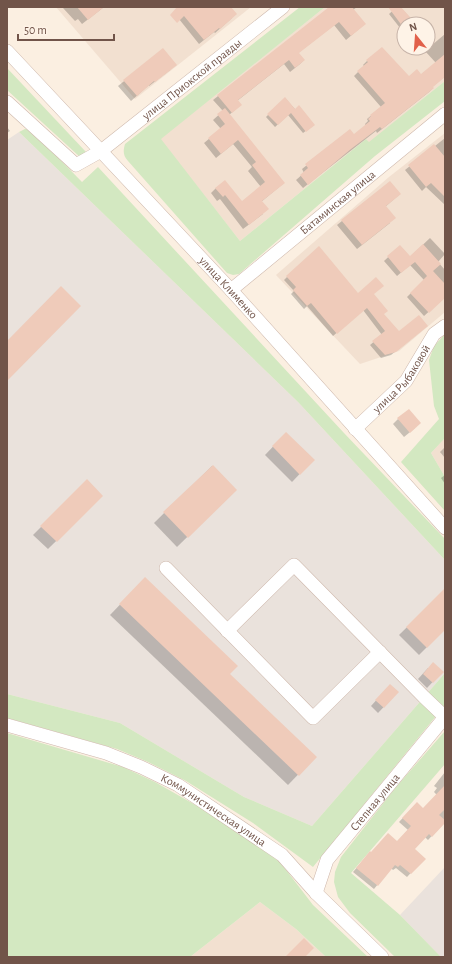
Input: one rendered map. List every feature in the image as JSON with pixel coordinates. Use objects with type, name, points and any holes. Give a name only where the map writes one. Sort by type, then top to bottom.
[{"type":"street","name":"улица Приокской правды","points":[[7,102],[76,165],[101,151],[284,7]]},
{"type":"street","name":"улица Клименко","points":[[7,52],[231,290],[445,528]]},
{"type":"street","name":"Батаминская улица","points":[[231,290],[445,114]]},
{"type":"street","name":"улица Рыбаковой","points":[[355,429],[406,381],[434,334],[445,326]]},
{"type":"street","points":[[227,631],[294,565],[445,717]]},
{"type":"street","points":[[166,568],[312,718],[380,652]]},
{"type":"street","name":"Степная улица","points":[[316,893],[327,860],[445,717]]},
{"type":"street","name":"Коммунистическая улица","points":[[7,725],[106,753],[141,767],[178,785],[282,855],[316,893],[382,957]]},
{"type":"shaded area","points":[[56,7],[251,7],[135,99]]},
{"type":"shaded area","points":[[325,7],[445,7],[445,81],[369,143],[366,139],[240,241],[160,139]]},
{"type":"shaded area","points":[[19,132],[298,402],[445,560],[445,673],[312,826],[244,797],[120,723],[7,694],[7,140]]},
{"type":"shaded area","points":[[445,133],[445,312],[399,351],[360,364],[276,275],[389,177]]},
{"type":"shaded area","points":[[445,438],[445,477],[431,453]]},
{"type":"shaded area","points":[[445,867],[445,957],[441,957],[400,915]]},
{"type":"shaded area","points":[[260,902],[296,929],[326,957],[190,957]]},
{"type":"green space","points":[[300,7],[325,7],[161,139],[240,241],[366,139],[369,142],[445,81],[445,101],[375,156],[239,274],[233,275],[227,273],[126,159],[124,147],[125,144]]},
{"type":"green space","points":[[7,68],[86,152],[81,158],[7,90]]},
{"type":"green space","points":[[25,129],[31,130],[82,182],[98,167],[344,433],[445,539],[445,560],[298,402],[19,132]]},
{"type":"green space","points":[[445,334],[445,438],[431,453],[445,477],[445,511],[401,462],[439,419],[434,406],[429,360],[434,346]]},
{"type":"green space","points":[[445,673],[445,705],[313,867],[253,823],[186,781],[148,762],[117,749],[7,718],[7,694],[120,723],[244,797],[312,826]]},
{"type":"green space","points":[[445,731],[445,764],[351,873],[400,915],[441,957],[395,957],[350,913],[338,897],[334,882],[335,872],[341,857],[396,787]]},
{"type":"green space","points":[[7,733],[123,767],[155,782],[220,819],[280,862],[313,905],[368,957],[326,957],[296,929],[260,902],[190,957],[7,957]]},
{"type":"building","points":[[77,7],[104,7],[88,20]]},
{"type":"building","points":[[177,7],[231,7],[237,14],[220,29],[219,28],[204,40],[184,16],[177,23],[170,15]]},
{"type":"building","points":[[329,7],[352,7],[366,24],[351,36],[339,22],[299,53],[305,60],[295,68],[289,60],[238,100],[242,105],[232,113],[217,95]]},
{"type":"building","points":[[388,7],[401,7],[409,16],[396,16],[396,18]]},
{"type":"building","points":[[382,47],[409,76],[417,69],[421,74],[445,54],[445,77],[433,87],[434,88],[382,129],[380,127],[308,185],[300,175],[308,168],[305,164],[350,129],[354,134],[370,121],[368,119],[371,116],[370,115],[385,103],[357,71],[368,62],[366,60]]},
{"type":"building","points":[[163,48],[177,65],[155,82],[154,81],[137,96],[123,80]]},
{"type":"building","points":[[285,97],[295,109],[299,105],[315,125],[306,132],[291,113],[278,125],[267,114]]},
{"type":"building","points":[[225,108],[285,183],[262,201],[269,209],[249,225],[225,195],[223,197],[215,188],[225,180],[242,201],[265,182],[252,165],[256,162],[238,140],[221,154],[208,138],[225,124],[217,114]]},
{"type":"building","points":[[434,144],[445,157],[445,197],[431,183],[426,187],[408,165]]},
{"type":"building","points":[[390,181],[401,194],[386,206],[396,218],[362,245],[341,220]]},
{"type":"building","points":[[423,244],[441,264],[433,271],[445,284],[445,298],[429,313],[410,293],[427,276],[415,262],[401,273],[387,256],[400,245],[410,256]]},
{"type":"building","points":[[319,246],[358,293],[376,277],[384,286],[374,294],[388,311],[384,314],[399,331],[419,315],[428,326],[396,352],[385,355],[372,341],[385,331],[367,308],[337,334],[311,303],[307,306],[293,290],[296,287],[286,276]]},
{"type":"building","points":[[61,286],[81,306],[7,381],[7,341]]},
{"type":"building","points":[[409,409],[421,423],[410,433],[397,418]]},
{"type":"building","points":[[286,432],[315,460],[300,475],[272,446]]},
{"type":"building","points":[[213,465],[237,490],[188,538],[163,512]]},
{"type":"building","points":[[87,479],[103,496],[57,542],[40,526]]},
{"type":"building","points":[[145,577],[238,666],[230,674],[317,757],[299,776],[119,604]]},
{"type":"building","points":[[445,588],[445,630],[427,648],[406,627]]},
{"type":"building","points":[[433,662],[444,672],[433,683],[423,674]]},
{"type":"building","points":[[390,684],[399,692],[384,708],[375,700]]},
{"type":"building","points":[[445,785],[445,809],[439,815],[445,820],[445,823],[432,837],[429,834],[415,849],[426,859],[411,874],[400,865],[398,867],[395,865],[378,886],[356,868],[388,833],[397,841],[411,826],[402,818],[417,802],[423,808]]},
{"type":"building","points":[[304,938],[314,948],[305,957],[285,957]]}]
